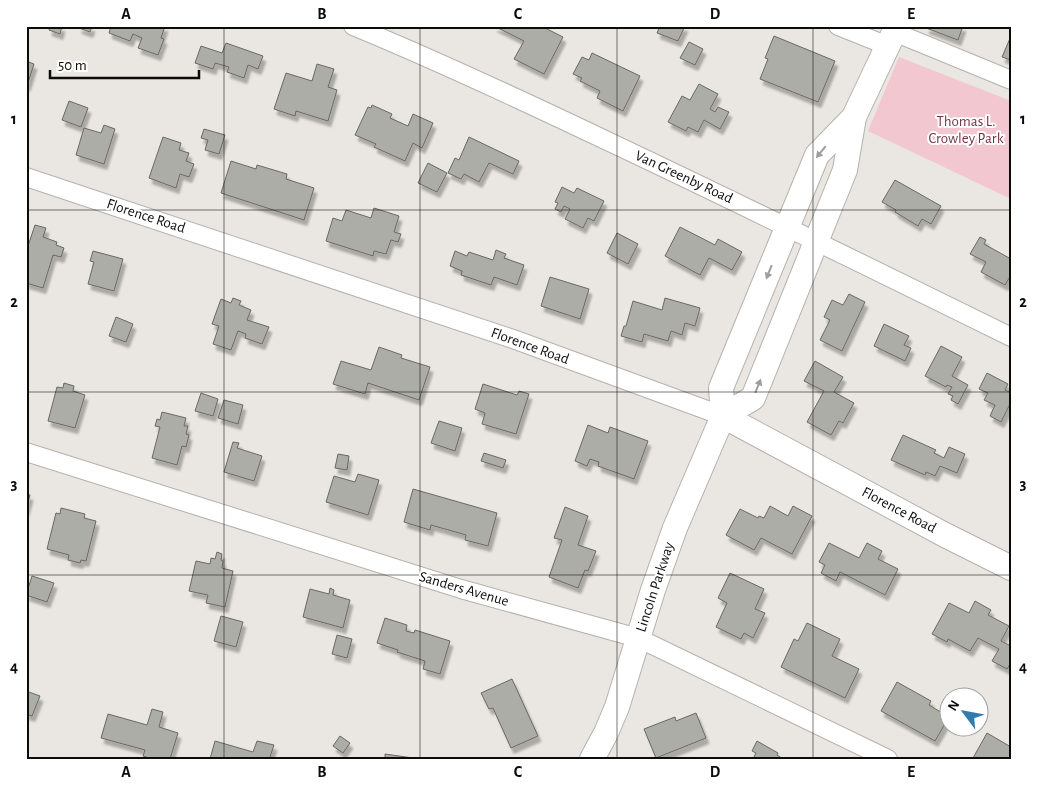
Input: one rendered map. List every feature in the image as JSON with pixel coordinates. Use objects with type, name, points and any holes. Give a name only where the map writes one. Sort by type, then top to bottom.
[{"type":"street","name":"Van Greenby Road","points":[[352,26],[488,85],[787,227],[1011,337]]},
{"type":"street","points":[[838,26],[893,35],[1011,80]]},
{"type":"street","points":[[722,416],[753,398],[845,170],[854,116],[893,35]]},
{"type":"street","name":"Lincoln Parkway","points":[[592,759],[612,719],[674,528],[722,416],[721,388],[817,155],[854,116]]},
{"type":"street","name":"Florence Road","points":[[26,177],[513,339],[722,416],[945,535],[1011,568]]},
{"type":"street","name":"Sanders Avenue","points":[[26,452],[460,589],[638,638],[888,759]]},
{"type":"green space","name":"Thomas L. Crowley Park","points":[[899,57],[1011,101],[1011,199],[868,131]]},
{"type":"building","points":[[50,26],[62,26],[60,34],[49,30]]},
{"type":"building","points":[[79,26],[92,26],[90,32],[79,28]]},
{"type":"building","points":[[111,26],[165,26],[161,38],[164,39],[158,55],[138,48],[142,38],[133,34],[130,41],[109,33]]},
{"type":"building","points":[[494,26],[541,26],[563,37],[544,74],[514,59],[524,41]]},
{"type":"building","points":[[660,26],[685,26],[678,41],[657,33]]},
{"type":"building","points":[[927,26],[963,26],[958,40],[926,28]]},
{"type":"building","points":[[774,36],[835,61],[818,102],[760,79],[768,59],[765,58]]},
{"type":"building","points":[[1011,36],[1011,60],[1002,57]]},
{"type":"building","points":[[689,42],[703,49],[695,65],[680,58]]},
{"type":"building","points":[[226,43],[263,56],[258,69],[248,65],[244,78],[227,72],[229,67],[215,63],[213,69],[195,63],[201,46],[222,53]]},
{"type":"building","points":[[592,53],[640,76],[623,111],[597,98],[600,91],[580,81],[582,78],[573,74],[582,57],[589,60]]},
{"type":"building","points":[[26,61],[34,64],[27,86],[26,86]]},
{"type":"building","points":[[317,64],[334,69],[328,87],[337,90],[328,121],[296,111],[295,116],[274,109],[286,73],[312,81]]},
{"type":"building","points":[[699,84],[718,94],[710,109],[715,112],[718,107],[729,112],[720,129],[704,120],[698,132],[688,127],[686,131],[668,122],[682,96],[690,100]]},
{"type":"building","points":[[69,101],[88,108],[81,127],[62,120]]},
{"type":"building","points":[[372,105],[392,114],[390,118],[408,126],[413,114],[433,123],[422,148],[413,143],[405,161],[374,147],[376,144],[355,135],[368,107],[371,108]]},
{"type":"building","points":[[104,125],[115,129],[104,164],[76,155],[84,128],[101,133]]},
{"type":"building","points":[[204,129],[225,135],[219,154],[205,150],[208,140],[201,138]]},
{"type":"building","points":[[163,137],[181,143],[179,150],[189,153],[186,161],[194,164],[189,177],[180,174],[176,188],[149,178]]},
{"type":"building","points":[[469,137],[519,161],[513,174],[489,163],[479,182],[464,174],[461,179],[448,173],[455,158],[459,160]]},
{"type":"building","points":[[231,161],[256,169],[257,165],[287,174],[286,179],[314,188],[304,220],[221,193]]},
{"type":"building","points":[[428,163],[447,173],[437,192],[418,183]]},
{"type":"building","points":[[895,180],[941,206],[931,224],[922,219],[918,226],[882,202]]},
{"type":"building","points":[[562,187],[574,193],[577,188],[604,201],[594,221],[588,218],[583,228],[565,219],[570,209],[564,206],[561,212],[555,209],[558,203],[555,202]]},
{"type":"building","points":[[374,208],[399,216],[394,232],[401,234],[398,242],[391,240],[386,254],[374,251],[373,256],[326,241],[333,218],[342,221],[346,210],[371,218]]},
{"type":"building","points":[[35,225],[46,228],[43,237],[57,242],[56,245],[64,248],[61,257],[53,255],[43,288],[26,283],[26,252]]},
{"type":"building","points":[[680,227],[715,245],[718,239],[742,252],[732,270],[709,258],[700,275],[665,256]]},
{"type":"building","points":[[617,233],[638,244],[628,264],[607,253]]},
{"type":"building","points":[[980,237],[986,240],[984,244],[1011,259],[1011,275],[1005,285],[981,272],[986,262],[970,254]]},
{"type":"building","points":[[496,250],[506,254],[504,258],[524,265],[517,285],[494,277],[491,285],[461,275],[462,271],[450,266],[455,251],[467,256],[469,252],[493,260]]},
{"type":"building","points":[[93,251],[123,259],[114,291],[88,284],[94,262],[90,261]]},
{"type":"building","points":[[550,277],[589,289],[580,319],[541,306]]},
{"type":"building","points":[[849,294],[865,302],[842,351],[820,340],[830,320],[824,317],[832,300],[843,305]]},
{"type":"building","points":[[233,298],[241,301],[239,305],[251,310],[247,320],[269,327],[262,344],[245,338],[246,334],[238,331],[231,350],[213,344],[219,326],[212,324],[221,299],[231,303]]},
{"type":"building","points":[[665,298],[700,308],[695,326],[685,323],[682,335],[671,331],[668,341],[644,334],[642,342],[621,336],[633,301],[662,310]]},
{"type":"building","points":[[116,317],[133,324],[126,342],[109,336]]},
{"type":"building","points":[[884,324],[909,336],[904,345],[911,348],[905,361],[874,346]]},
{"type":"building","points":[[941,346],[962,357],[952,376],[968,385],[958,404],[951,400],[953,396],[948,394],[952,387],[947,385],[946,387],[925,376]]},
{"type":"building","points":[[379,347],[402,355],[401,358],[430,367],[419,400],[368,383],[365,394],[333,384],[341,361],[371,370]]},
{"type":"building","points":[[815,361],[843,377],[834,392],[854,403],[843,423],[839,421],[831,435],[807,422],[824,391],[804,381]]},
{"type":"building","points":[[987,373],[1008,384],[1005,390],[1011,393],[1011,402],[1001,422],[990,416],[995,405],[984,400],[988,393],[979,389]]},
{"type":"building","points":[[64,383],[74,386],[73,391],[85,395],[75,428],[48,421],[57,387],[63,388]]},
{"type":"building","points":[[483,384],[517,395],[519,391],[529,394],[516,434],[482,424],[485,413],[475,409]]},
{"type":"building","points":[[201,393],[218,399],[213,416],[195,411]]},
{"type":"building","points":[[224,400],[243,405],[238,424],[218,418]]},
{"type":"building","points":[[162,412],[186,418],[184,426],[188,426],[186,434],[189,435],[186,447],[182,446],[177,465],[152,458],[160,427],[155,426],[157,419],[160,420]]},
{"type":"building","points":[[439,421],[462,428],[455,451],[431,443]]},
{"type":"building","points":[[588,425],[608,433],[610,427],[648,441],[634,479],[598,466],[599,462],[590,459],[587,466],[575,461]]},
{"type":"building","points":[[903,435],[936,450],[934,453],[944,458],[949,447],[965,454],[957,473],[940,466],[935,476],[926,472],[925,475],[891,460]]},
{"type":"building","points":[[233,442],[239,443],[237,448],[262,456],[254,481],[224,472]]},
{"type":"building","points":[[484,453],[506,460],[503,468],[481,461]]},
{"type":"building","points":[[338,454],[349,456],[347,470],[335,468]]},
{"type":"building","points":[[358,474],[379,480],[368,515],[326,502],[334,476],[355,482]]},
{"type":"building","points":[[413,489],[497,513],[488,546],[465,540],[466,535],[431,525],[430,530],[404,522]]},
{"type":"building","points":[[26,494],[30,495],[26,510]]},
{"type":"building","points":[[770,506],[788,516],[793,506],[812,516],[792,554],[761,538],[754,550],[726,535],[740,509],[758,518],[759,516],[764,518]]},
{"type":"building","points":[[565,507],[588,516],[578,545],[596,551],[588,571],[585,570],[578,588],[549,577],[562,540],[554,538]]},
{"type":"building","points":[[61,508],[85,514],[84,518],[96,521],[86,561],[81,560],[80,563],[68,560],[69,555],[47,549],[56,513],[60,514]]},
{"type":"building","points":[[829,543],[859,558],[867,543],[882,551],[878,559],[898,569],[885,595],[840,572],[836,581],[821,573],[825,565],[819,562]]},
{"type":"building","points":[[217,552],[222,554],[222,568],[233,571],[225,607],[206,603],[208,595],[189,591],[196,561],[210,564],[211,558],[215,559]]},
{"type":"building","points":[[730,573],[764,589],[755,609],[765,613],[753,638],[744,633],[741,639],[716,627],[727,603],[718,598]]},
{"type":"building","points":[[32,576],[54,583],[47,602],[26,595]]},
{"type":"building","points":[[330,588],[334,590],[333,595],[350,600],[343,628],[303,617],[310,589],[329,594]]},
{"type":"building","points":[[975,601],[991,610],[988,615],[1009,626],[1001,641],[1011,646],[1011,663],[1007,669],[992,661],[999,649],[978,638],[970,651],[948,639],[947,642],[932,634],[949,603],[969,613]]},
{"type":"building","points":[[221,616],[243,622],[236,647],[214,641]]},
{"type":"building","points":[[385,618],[407,625],[406,631],[414,633],[415,630],[450,641],[440,674],[423,669],[425,661],[377,643]]},
{"type":"building","points":[[807,623],[840,639],[832,656],[859,669],[845,698],[781,667],[794,639],[798,641]]},
{"type":"building","points":[[337,635],[352,639],[347,658],[332,654]]},
{"type":"building","points":[[512,679],[538,736],[511,748],[493,708],[489,709],[481,693]]},
{"type":"building","points":[[897,682],[931,701],[929,705],[940,712],[940,732],[935,741],[881,711]]},
{"type":"building","points":[[26,691],[40,696],[32,716],[26,714]]},
{"type":"building","points":[[152,709],[163,712],[159,727],[178,733],[170,759],[152,759],[143,756],[145,750],[101,738],[108,714],[147,725]]},
{"type":"building","points":[[696,713],[706,738],[656,758],[644,729],[675,717],[676,721]]},
{"type":"building","points":[[990,735],[1011,747],[1011,759],[973,758],[984,738],[990,738]]},
{"type":"building","points":[[340,736],[350,743],[343,753],[333,746]]},
{"type":"building","points":[[215,741],[253,752],[257,741],[274,745],[270,757],[278,759],[210,759]]},
{"type":"building","points":[[757,741],[778,753],[777,755],[783,759],[753,759],[756,753],[752,751]]},
{"type":"building","points":[[385,754],[420,759],[385,759]]}]
